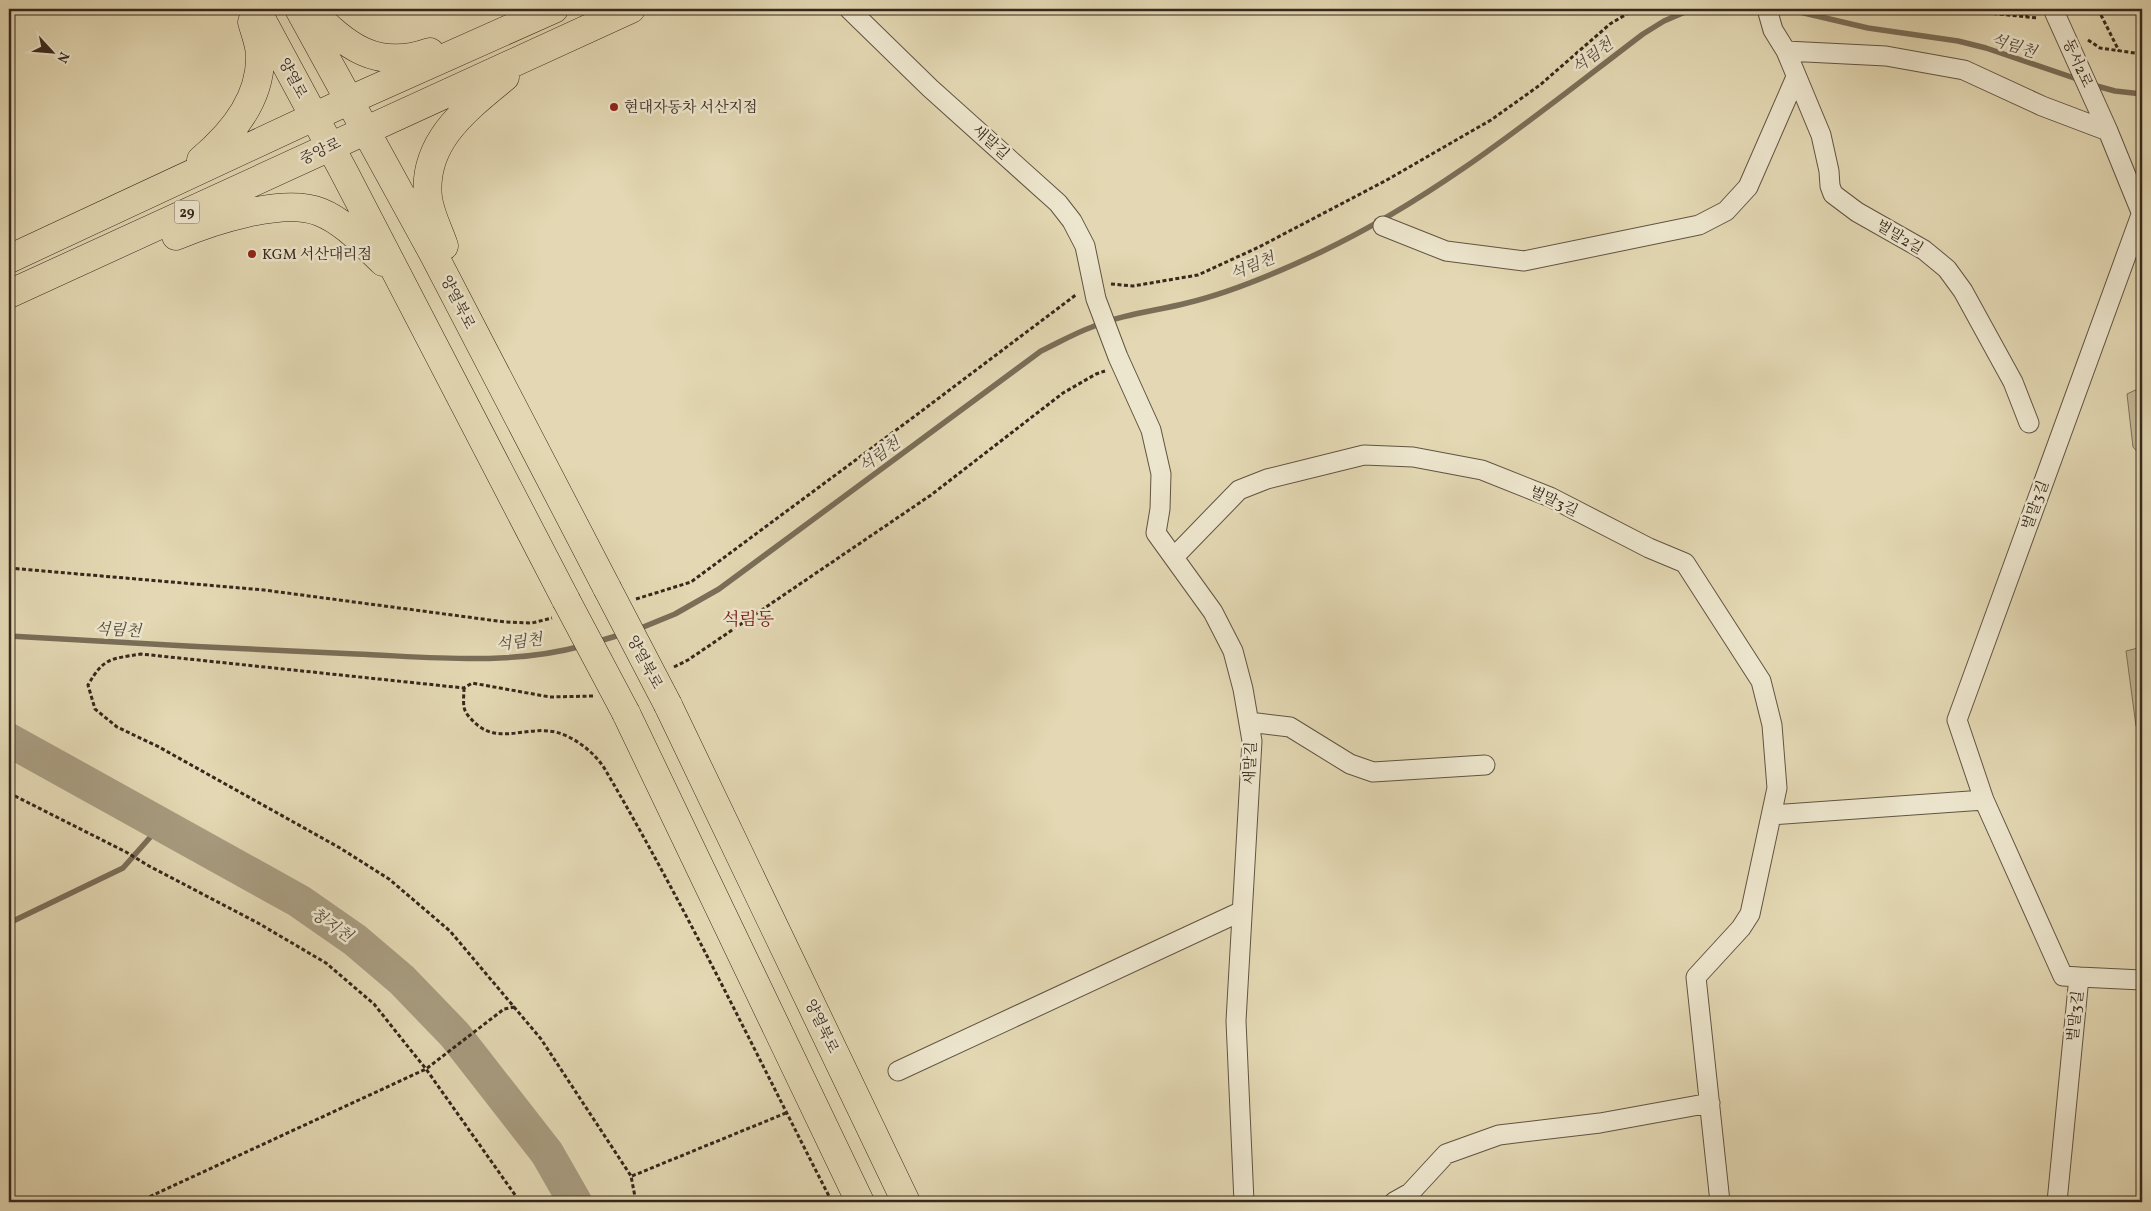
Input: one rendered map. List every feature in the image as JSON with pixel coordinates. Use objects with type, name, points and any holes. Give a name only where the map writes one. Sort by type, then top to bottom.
[{"type":"main road","points":[[177,181],[218,146],[234,129],[248,107],[257,84],[260,55],[250,14],[256,9]]},
{"type":"main road","name":"양열로","points":[[256,9],[330,146]]},
{"type":"main road","points":[[299,9],[366,130]]},
{"type":"main road","points":[[310,9],[340,37],[372,55],[401,60],[431,52],[442,58]]},
{"type":"main road","name":"29","points":[[9,260],[313,117],[554,9]]},
{"type":"main road","name":"중앙로","points":[[9,294],[631,9]]},
{"type":"main road","points":[[434,256],[444,247],[428,200],[429,164],[434,152],[454,124],[473,104],[537,52]]},
{"type":"main road","name":"양열북로","points":[[366,130],[617,594],[906,1202]]},
{"type":"main road","points":[[330,146],[399,278],[563,608],[626,713],[860,1202]]},
{"type":"main road","points":[[152,228],[168,240],[203,224],[236,216],[282,208],[306,208],[337,220],[399,278]]},
{"type":"street","name":"새말길","points":[[849,9],[930,88],[1058,203],[1072,222],[1085,246],[1094,290],[1120,361],[1151,430],[1161,474],[1160,509],[1156,533],[1213,612],[1232,651],[1243,689],[1252,741],[1236,1022],[1244,1202]]},
{"type":"street","name":"벌말2길","points":[[1768,13],[1773,30],[1786,51],[1821,136],[1833,194],[1857,212],[1924,250],[1947,269],[1963,291],[2008,374],[2029,423]]},
{"type":"street","name":"동서2로","points":[[2056,15],[2142,212]]},
{"type":"street","points":[[1786,51],[1886,56],[1964,70],[2042,106],[2105,124]]},
{"type":"street","points":[[1383,226],[1446,251],[1524,261],[1699,225],[1726,211],[1748,187],[1796,76]]},
{"type":"street","name":"벌말3길","points":[[2057,1202],[2079,977],[2063,976],[1984,800],[1957,720],[2142,212]]},
{"type":"street","name":"벌말3길","points":[[1174,557],[1239,490],[1268,479],[1364,455],[1413,457],[1482,470],[1550,497],[1649,548],[1685,563],[1761,682],[1772,725],[1777,788],[1750,914],[1741,928],[1696,977],[1720,1202]]},
{"type":"street","points":[[1249,722],[1290,727],[1350,764],[1373,772],[1485,765]]},
{"type":"street","points":[[1772,815],[1984,800]]},
{"type":"street","points":[[898,1071],[1242,911]]},
{"type":"street","points":[[2079,977],[2142,980]]},
{"type":"street","points":[[1394,1202],[1410,1193],[1446,1154],[1499,1135],[1600,1123],[1710,1103]]},
{"type":"path","points":[[617,594],[690,582],[1094,290],[1133,286],[1198,275],[1258,247],[1385,181],[1491,120],[1540,85],[1610,24],[1635,9]]},
{"type":"path","points":[[1948,9],[2027,17],[2056,15],[2100,48],[2142,54]]},
{"type":"path","points":[[2024,9],[2027,17]]},
{"type":"path","points":[[2098,9],[2119,51]]},
{"type":"path","points":[[672,668],[736,629],[931,495],[1063,393],[1120,361]]},
{"type":"path","points":[[9,568],[264,590],[505,622],[532,623],[563,608]]},
{"type":"path","points":[[600,694],[550,697],[472,683],[464,688],[141,654],[105,661],[96,671],[88,685],[95,709],[117,727],[168,752],[340,848],[388,879],[450,932],[516,1007],[541,1039],[631,1176],[636,1202]]},
{"type":"path","points":[[464,688],[464,709],[470,719],[479,727],[492,734],[548,731],[559,733],[574,740],[604,768],[657,860],[832,1202]]},
{"type":"path","points":[[9,793],[126,852],[326,962],[374,1004],[426,1068],[520,1202]]},
{"type":"path","points":[[138,1202],[435,1064],[504,1009],[516,1007]]},
{"type":"path","points":[[631,1176],[786,1113]]},
{"type":"shaded area","points":[[2142,387],[2142,457],[2133,447],[2127,394]]},
{"type":"shaded area","points":[[2142,647],[2142,724],[2136,726],[2126,651]]},
{"type":"waterway","name":"석림천","points":[[636,630],[675,614],[719,589],[1041,351],[1079,332],[1104,323],[1187,303],[1239,287],[1321,252],[1364,230],[1487,152],[1643,34],[1664,21],[1692,9]]},
{"type":"waterway","name":"석림천","points":[[1787,9],[1868,28],[1958,41],[1986,48],[2080,80]]},
{"type":"waterway","name":"석림천","points":[[2093,85],[2115,91],[2142,94]]},
{"type":"waterway","name":"석림천","points":[[596,642],[623,634]]},
{"type":"waterway","name":"석림천","points":[[9,636],[469,659],[526,656],[582,646]]},
{"type":"waterway","name":"청지천","points":[[9,740],[299,901],[355,940],[402,980],[455,1035],[547,1153],[575,1202]]},
{"type":"waterway","points":[[9,923],[123,868],[161,825]]},
{"type":"place","name":"현대자동차 서산지점","points":[[614,107]]},
{"type":"place","name":"KGM 서산대리점","points":[[252,254]]},
{"type":"district","name":"석림동","points":[[748,619]]}]
